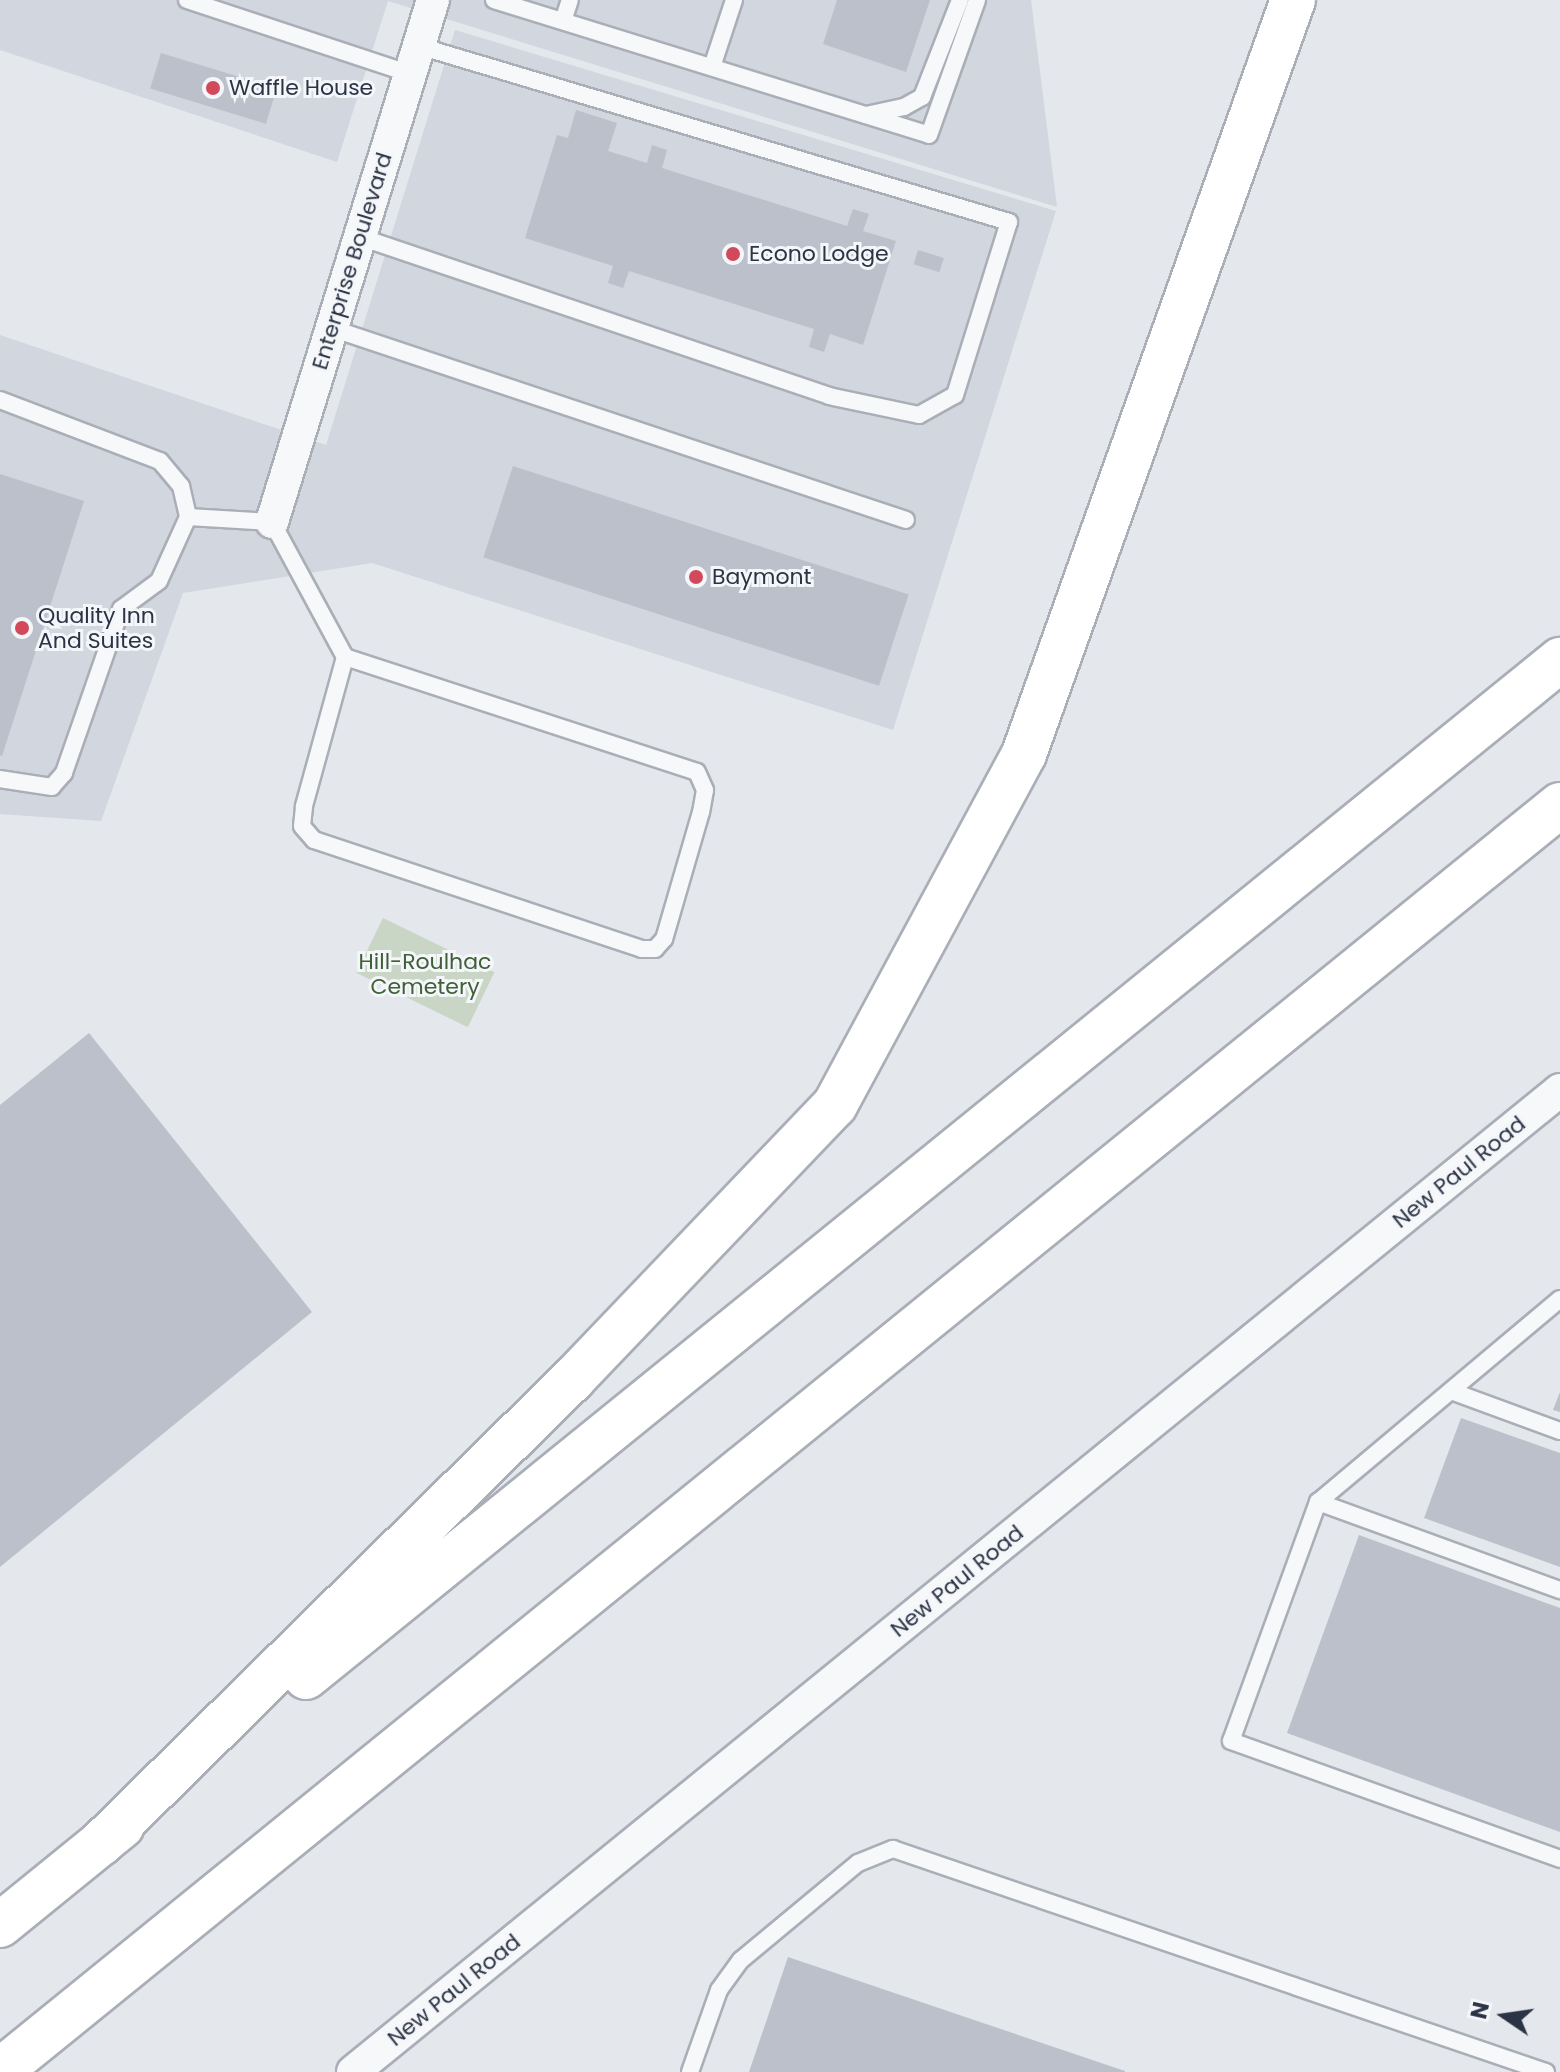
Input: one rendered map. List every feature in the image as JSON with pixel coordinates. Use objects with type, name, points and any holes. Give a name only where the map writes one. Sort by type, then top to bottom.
[{"type":"highway","points":[[101,1843],[573,1379],[835,1105],[1024,754],[1293,0]]},
{"type":"highway","points":[[0,1925],[1560,660]]},
{"type":"highway","points":[[0,2071],[1560,805]]},
{"type":"street","name":"Enterprise Boulevard","points":[[272,522],[433,0]]},
{"type":"street","name":"New Paul Road","points":[[353,2072],[1560,1090]]},
{"type":"lane","points":[[187,0],[1009,222],[955,395],[919,415],[829,396],[360,237]]},
{"type":"lane","points":[[494,0],[564,18],[929,135],[977,0]]},
{"type":"lane","points":[[564,18],[570,0]]},
{"type":"lane","points":[[865,115],[904,107],[922,97],[960,0]]},
{"type":"lane","points":[[712,67],[728,2]]},
{"type":"lane","points":[[331,328],[906,520]]},
{"type":"lane","points":[[0,400],[160,461],[181,486],[188,517],[159,581],[121,609],[64,773],[52,787],[0,779]]},
{"type":"lane","points":[[188,517],[272,522],[345,657],[697,772],[705,790],[701,812],[664,939],[655,949],[642,949],[314,840],[302,826],[304,806],[345,657]]},
{"type":"lane","points":[[1560,1299],[1318,1502],[1231,1741],[1560,1859]]},
{"type":"lane","points":[[1451,1391],[1560,1431]]},
{"type":"lane","points":[[1318,1502],[1560,1590]]},
{"type":"lane","points":[[690,2072],[719,1990],[741,1960],[858,1863],[893,1849],[1546,2072]]},
{"type":"shaded area","points":[[0,0],[1031,0],[1057,207],[388,1],[337,162],[0,50]]},
{"type":"shaded area","points":[[455,30],[1056,211],[893,730],[372,563],[183,593],[101,821],[0,814],[0,335],[326,445]]},
{"type":"green space","name":"Hill-Roulhac Cemetery","points":[[383,918],[494,972],[468,1027],[356,973]]},
{"type":"building","points":[[837,0],[930,0],[906,72],[823,44]]},
{"type":"building","name":"Waffle House","points":[[161,53],[277,88],[266,124],[150,88]]},
{"type":"building","name":"Econo Lodge","points":[[576,110],[617,123],[608,151],[647,163],[652,145],[667,150],[662,168],[847,226],[853,209],[869,214],[863,231],[896,241],[863,345],[830,334],[824,352],[809,347],[814,329],[629,271],[623,288],[608,283],[613,266],[525,238],[557,135],[568,138]]},
{"type":"building","points":[[918,250],[944,258],[939,272],[914,264]]},
{"type":"building","name":"Baymont","points":[[513,466],[909,595],[879,686],[483,557]]},
{"type":"building","name":"Quality Inn And Suites","points":[[0,474],[84,501],[2,756],[0,755]]},
{"type":"building","points":[[89,1033],[312,1312],[0,1567],[0,1105]]},
{"type":"building","points":[[1560,1392],[1560,1412],[1553,1410]]},
{"type":"building","points":[[1461,1418],[1560,1453],[1560,1567],[1424,1518]]},
{"type":"building","points":[[1359,1535],[1560,1608],[1560,1832],[1287,1733]]},
{"type":"building","points":[[788,1957],[1125,2071],[1125,2072],[749,2072]]},
{"type":"place","name":"Waffle House","points":[[213,88]]},
{"type":"place","name":"Econo Lodge","points":[[733,254]]},
{"type":"place","name":"Baymont","points":[[696,577]]},
{"type":"place","name":"Quality Inn And Suites","points":[[22,628]]}]
